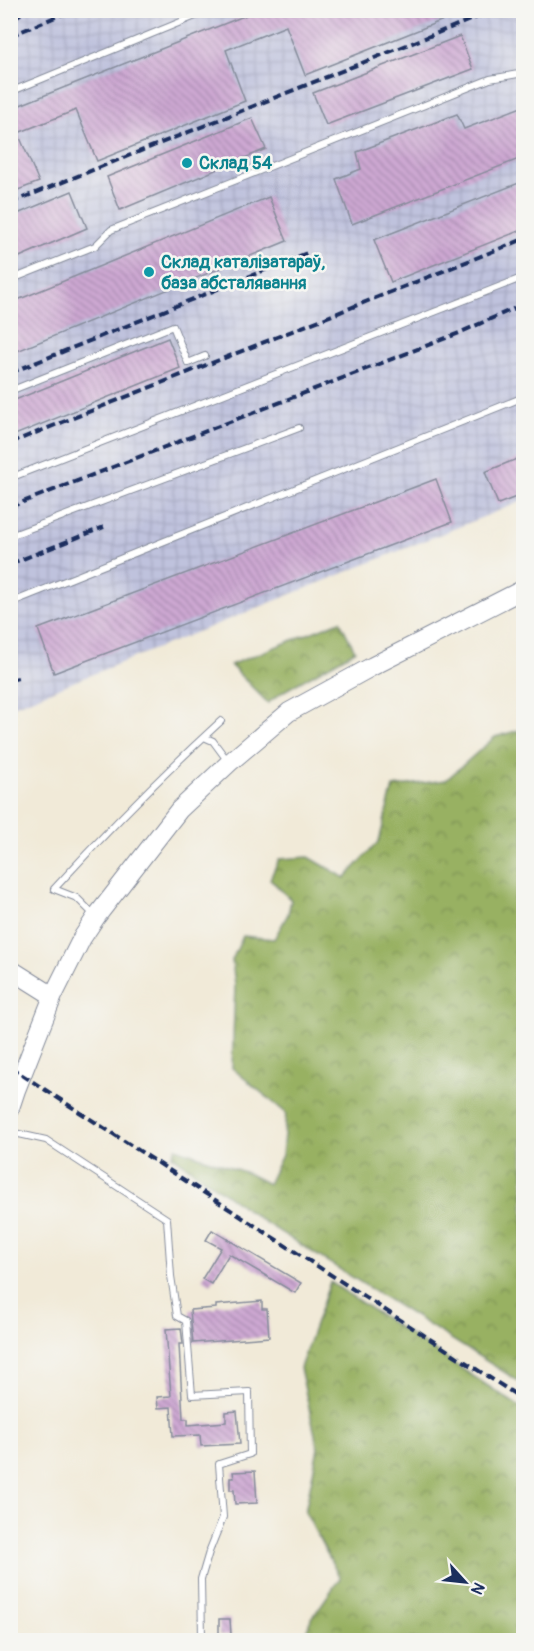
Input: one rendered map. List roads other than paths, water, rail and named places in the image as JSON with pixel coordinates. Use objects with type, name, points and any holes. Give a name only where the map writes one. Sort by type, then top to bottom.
[{"type":"street","points":[[10,1108],[13,1089],[53,996],[82,938],[179,810],[229,763],[289,712],[373,666],[524,589]]},
{"type":"street","points":[[10,969],[53,996]]},
{"type":"lane","points":[[10,92],[210,10]]},
{"type":"lane","points":[[10,280],[95,246],[111,230],[490,79],[524,73]]},
{"type":"lane","points":[[10,478],[524,277]]},
{"type":"lane","points":[[10,391],[174,326],[188,363],[205,356]]},
{"type":"lane","points":[[10,603],[524,397]]},
{"type":"lane","points":[[10,536],[299,428]]},
{"type":"lane","points":[[96,917],[77,898],[54,889],[148,790],[221,721]]},
{"type":"lane","points":[[204,737],[213,741],[229,763]]},
{"type":"lane","points":[[10,1132],[46,1140],[167,1219],[171,1276],[177,1316],[186,1321],[192,1395],[249,1392],[250,1454],[219,1464],[224,1517],[209,1552],[201,1579],[202,1638]]},
{"type":"railway","points":[[13,18],[28,10]]},
{"type":"railway","points":[[10,36],[72,10]]},
{"type":"railway","points":[[10,203],[495,10]]},
{"type":"railway","points":[[10,443],[524,239]]},
{"type":"railway","points":[[10,373],[307,253]]},
{"type":"railway","points":[[10,507],[459,333],[524,304]]},
{"type":"railway","points":[[10,564],[104,527]]},
{"type":"railway","points":[[10,680],[18,678]]},
{"type":"railway","points":[[10,1067],[524,1400]]},
{"type":"place","name":"Склад 54","points":[[187,163]]},
{"type":"place","name":"Склад каталізатараў, база абсталявання","points":[[149,272]]}]
